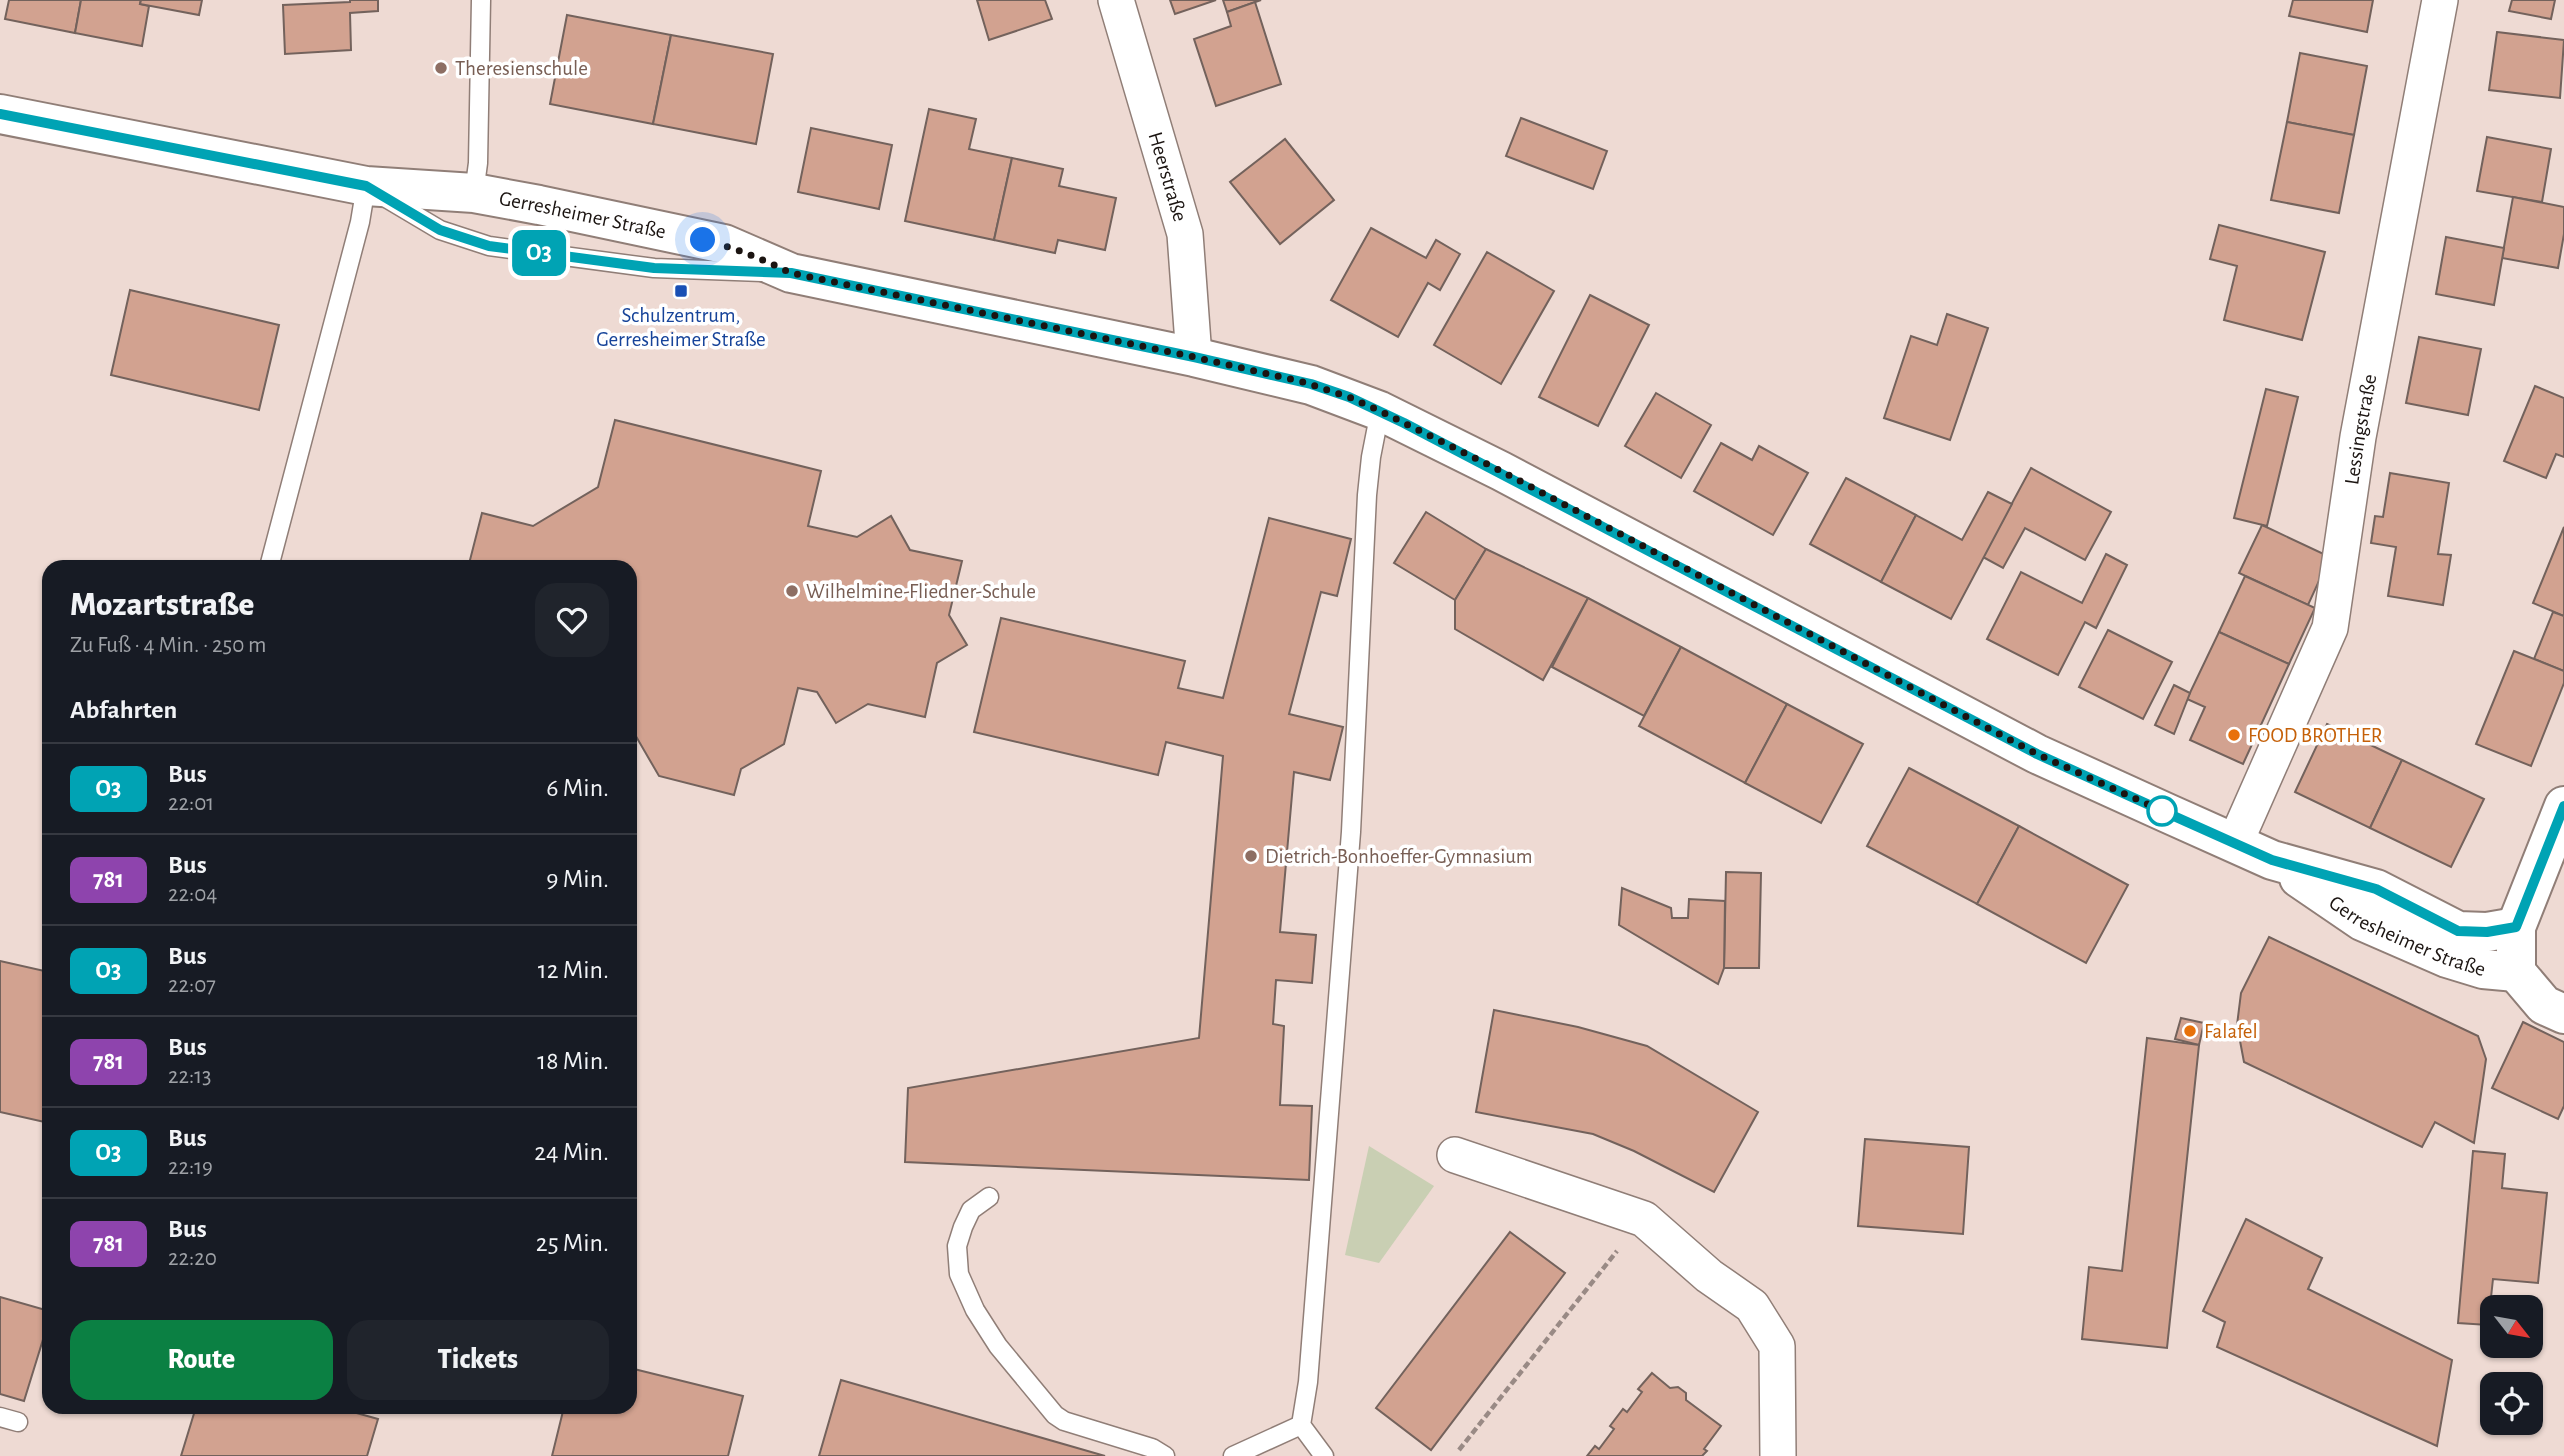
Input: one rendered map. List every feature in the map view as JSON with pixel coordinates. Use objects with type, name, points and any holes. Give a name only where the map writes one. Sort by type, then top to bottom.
[{"type":"street","name":"Heerstraße","points":[[1116,0],[1185,234],[1194,357]]},
{"type":"street","name":"Lessingstraße","points":[[2235,843],[2330,628],[2358,438],[2440,0]]},
{"type":"street","name":"Gerresheimer Straße","points":[[0,114],[366,186],[474,193],[724,244],[791,273],[1303,382],[1380,411],[1513,478],[2037,754],[2272,860],[2376,889],[2458,931],[2487,932],[2523,910],[2564,876]]},
{"type":"street","points":[[2523,910],[2564,806]]},
{"type":"street","name":"Gerresheimer Straße","points":[[2272,860],[2362,921],[2447,958],[2483,969],[2516,972],[2544,1005],[2564,1014]]},
{"type":"street","name":"Gerresheimer Straße","points":[[2516,972],[2523,910]]},
{"type":"street","points":[[1455,1155],[1644,1219],[1709,1276],[1752,1307],[1777,1346],[1778,1456]]},
{"type":"lane","points":[[474,193],[478,163],[481,0]]},
{"type":"lane","points":[[271,560],[360,222],[366,186]]},
{"type":"lane","name":"Gerresheimer Straße","points":[[366,186],[440,230],[489,246],[654,268],[791,273]]},
{"type":"lane","points":[[1324,1456],[1301,1425],[1308,1382],[1351,832],[1367,495],[1380,411]]},
{"type":"lane","points":[[989,1198],[971,1210],[962,1227],[957,1246],[959,1274],[975,1310],[998,1346],[1055,1415],[1064,1421],[1152,1448],[1164,1456]]},
{"type":"lane","points":[[0,1417],[18,1422]]},
{"type":"lane","points":[[1233,1456],[1301,1425]]},
{"type":"path","points":[[1458,1450],[1644,1219]]},
{"type":"green space","points":[[1369,1146],[1434,1186],[1379,1263],[1345,1255]]},
{"type":"building","points":[[9,0],[81,0],[75,33],[5,19]]},
{"type":"building","points":[[81,0],[141,0],[140,4],[149,6],[142,46],[75,33]]},
{"type":"building","points":[[141,0],[202,0],[199,15],[140,4]]},
{"type":"building","points":[[378,0],[378,11],[350,13],[351,50],[285,54],[283,5]]},
{"type":"building","points":[[977,0],[1045,0],[1052,19],[989,40]]},
{"type":"building","points":[[1170,0],[1216,0],[1175,14]]},
{"type":"building","points":[[1223,0],[1261,0],[1227,12]]},
{"type":"building","points":[[2293,0],[2373,0],[2367,32],[2289,16]]},
{"type":"building","points":[[2512,0],[2555,0],[2551,19],[2509,11]]},
{"type":"building","points":[[1255,2],[1281,84],[1216,106],[1194,39],[1231,26],[1227,12]]},
{"type":"building","points":[[567,15],[671,35],[653,124],[550,104]]},
{"type":"building","points":[[2497,32],[2564,40],[2560,98],[2489,90]]},
{"type":"building","points":[[671,35],[773,54],[756,144],[653,124]]},
{"type":"building","points":[[2300,53],[2367,66],[2354,135],[2287,122]]},
{"type":"building","points":[[929,109],[976,119],[969,149],[1012,158],[994,240],[905,221]]},
{"type":"building","points":[[1521,118],[1607,151],[1593,189],[1506,156]]},
{"type":"building","points":[[2287,122],[2354,135],[2339,213],[2271,200]]},
{"type":"building","points":[[811,128],[892,145],[879,209],[798,192]]},
{"type":"building","points":[[2487,137],[2551,149],[2542,202],[2477,191]]},
{"type":"building","points":[[1285,139],[1334,200],[1280,244],[1230,182]]},
{"type":"building","points":[[1012,158],[1063,169],[1059,186],[1116,198],[1105,250],[1058,240],[1055,253],[994,240]]},
{"type":"building","points":[[2513,197],[2564,207],[2564,234],[2558,268],[2502,258]]},
{"type":"building","points":[[2219,225],[2325,252],[2302,340],[2224,320],[2237,266],[2210,259]]},
{"type":"building","points":[[1371,228],[1426,258],[1436,240],[1460,254],[1440,290],[1428,283],[1398,337],[1331,300]]},
{"type":"building","points":[[2446,237],[2504,248],[2494,305],[2436,294]]},
{"type":"building","points":[[1487,252],[1554,291],[1501,384],[1434,345]]},
{"type":"building","points":[[130,290],[279,325],[259,410],[111,375]]},
{"type":"building","points":[[1590,295],[1649,325],[1598,426],[1539,397]]},
{"type":"building","points":[[1947,314],[1988,328],[1950,440],[1884,418],[1911,336],[1937,345]]},
{"type":"building","points":[[2419,337],[2481,349],[2468,415],[2406,403]]},
{"type":"building","points":[[2535,386],[2564,398],[2564,457],[2556,454],[2546,478],[2504,461]]},
{"type":"building","points":[[2266,389],[2298,397],[2267,526],[2234,518]]},
{"type":"building","points":[[1656,393],[1711,425],[1681,478],[1625,446]]},
{"type":"building","name":"Wilhelmine-Fliedner-Schule","points":[[615,420],[821,471],[808,526],[857,537],[891,516],[910,550],[962,561],[949,615],[967,645],[937,663],[925,717],[868,704],[836,723],[817,692],[798,688],[784,744],[741,769],[734,795],[659,776],[637,738],[637,560],[470,560],[482,513],[533,526],[598,487]]},
{"type":"building","points":[[1721,443],[1752,460],[1759,446],[1808,473],[1773,535],[1694,491]]},
{"type":"building","points":[[2031,468],[2111,512],[2085,560],[2025,528],[2003,568],[1983,557]]},
{"type":"building","points":[[2390,473],[2449,483],[2438,554],[2451,555],[2443,605],[2388,596],[2396,547],[2371,543],[2375,516],[2383,517]]},
{"type":"building","points":[[1846,478],[1916,515],[1881,582],[1810,544]]},
{"type":"building","points":[[1988,492],[2012,504],[1951,619],[1881,582],[1916,515],[1962,540]]},
{"type":"building","points":[[1426,512],[1486,549],[1455,600],[1394,563]]},
{"type":"building","name":"Dietrich-Bonhoeffer-Gymnasium","points":[[1269,518],[1351,539],[1337,596],[1321,592],[1289,714],[1343,727],[1330,780],[1294,772],[1280,932],[1316,935],[1312,983],[1276,980],[1273,1024],[1284,1026],[1280,1105],[1312,1106],[1309,1180],[905,1162],[908,1088],[1199,1038],[1223,756],[1166,742],[1158,775],[974,732],[1001,618],[1185,661],[1178,688],[1223,698]]},
{"type":"building","points":[[2262,525],[2330,557],[2308,605],[2239,573]]},
{"type":"building","points":[[2564,527],[2564,616],[2533,603]]},
{"type":"building","points":[[1486,549],[1588,598],[1543,680],[1455,629],[1455,600]]},
{"type":"building","points":[[2106,554],[2127,565],[2096,628],[2085,622],[2058,675],[1987,639],[2021,572],[2082,603]]},
{"type":"building","points":[[2245,576],[2315,608],[2289,664],[2219,632]]},
{"type":"building","points":[[1588,598],[1681,647],[1644,716],[1552,667]]},
{"type":"building","points":[[2553,612],[2564,616],[2564,671],[2534,659]]},
{"type":"building","points":[[2108,630],[2172,662],[2143,719],[2079,687]]},
{"type":"building","points":[[2219,632],[2289,664],[2243,764],[2190,740],[2205,707],[2187,699]]},
{"type":"building","points":[[1681,647],[1787,704],[1745,783],[1639,726]]},
{"type":"building","points":[[2514,651],[2564,671],[2564,683],[2531,766],[2476,744]]},
{"type":"building","points":[[2174,685],[2190,693],[2174,734],[2155,725]]},
{"type":"building","points":[[1787,704],[1863,744],[1821,823],[1745,783]]},
{"type":"building","points":[[2327,724],[2402,760],[2370,828],[2295,792]]},
{"type":"building","points":[[2402,760],[2484,799],[2451,867],[2370,828]]},
{"type":"building","points":[[1909,768],[2019,826],[1977,904],[1867,846]]},
{"type":"building","points":[[2019,826],[2128,885],[2086,963],[1977,904]]},
{"type":"building","points":[[1726,872],[1761,873],[1759,968],[1724,968]]},
{"type":"building","points":[[1622,888],[1671,908],[1672,918],[1688,918],[1689,899],[1725,901],[1724,968],[1718,984],[1619,925]]},
{"type":"building","points":[[2269,937],[2478,1036],[2486,1059],[2474,1143],[2435,1122],[2422,1147],[2244,1062],[2237,1025],[2241,993]]},
{"type":"building","points":[[0,961],[42,970],[42,1121],[0,1112]]},
{"type":"building","points":[[1494,1010],[1578,1027],[1647,1046],[1758,1112],[1714,1192],[1634,1151],[1593,1134],[1476,1112]]},
{"type":"building","name":"Falafel","points":[[2181,1018],[2204,1023],[2199,1045],[2175,1039]]},
{"type":"building","points":[[2523,1022],[2564,1042],[2564,1106],[2558,1119],[2492,1088]]},
{"type":"building","points":[[2147,1038],[2199,1045],[2167,1348],[2082,1339],[2089,1267],[2122,1271]]},
{"type":"building","points":[[1865,1139],[1969,1147],[1963,1234],[1858,1226]]},
{"type":"building","points":[[2473,1151],[2505,1154],[2502,1188],[2547,1193],[2538,1283],[2493,1279],[2491,1295],[2480,1295],[2480,1324],[2458,1323]]},
{"type":"building","points":[[2246,1219],[2322,1258],[2308,1289],[2452,1360],[2437,1446],[2217,1347],[2225,1322],[2203,1311]]},
{"type":"building","points":[[1510,1232],[1565,1273],[1431,1450],[1376,1408]]},
{"type":"building","points":[[0,1297],[42,1309],[42,1343],[24,1401],[0,1394]]},
{"type":"building","points":[[637,1370],[743,1396],[728,1456],[552,1456],[562,1414],[637,1414]]},
{"type":"building","points":[[1652,1373],[1670,1388],[1678,1387],[1686,1393],[1686,1400],[1721,1426],[1704,1449],[1707,1451],[1702,1456],[1587,1456],[1595,1446],[1599,1449],[1614,1429],[1610,1426],[1623,1409],[1627,1412],[1642,1392],[1638,1389]]},
{"type":"building","points":[[841,1380],[1105,1456],[819,1456]]},
{"type":"building","points":[[194,1414],[360,1414],[378,1419],[367,1456],[181,1456]]},
{"type":"bus line","name":"O3","points":[[0,114],[366,186],[440,230],[489,246],[654,268],[791,273],[1311,384],[1380,411],[1501,471],[2037,754],[2272,860],[2376,889],[2458,931],[2487,932],[2516,927],[2564,806]]},
{"type":"place","name":"Theresienschule","points":[[441,68]]},
{"type":"place","name":"Schulzentrum, Gerresheimer Straße","points":[[681,291]]},
{"type":"place","name":"Wilhelmine-Fliedner-Schule","points":[[792,591]]},
{"type":"place","name":"FOOD BROTHER","points":[[2234,735]]},
{"type":"place","name":"Dietrich-Bonhoeffer-Gymnasium","points":[[1251,856]]},
{"type":"place","name":"Falafel","points":[[2190,1031]]},
{"type":"route","points":[[703,240],[724,244],[791,273],[1194,357],[1303,382],[1349,397],[1501,471],[2037,754],[2167,813],[2162,811]]}]
